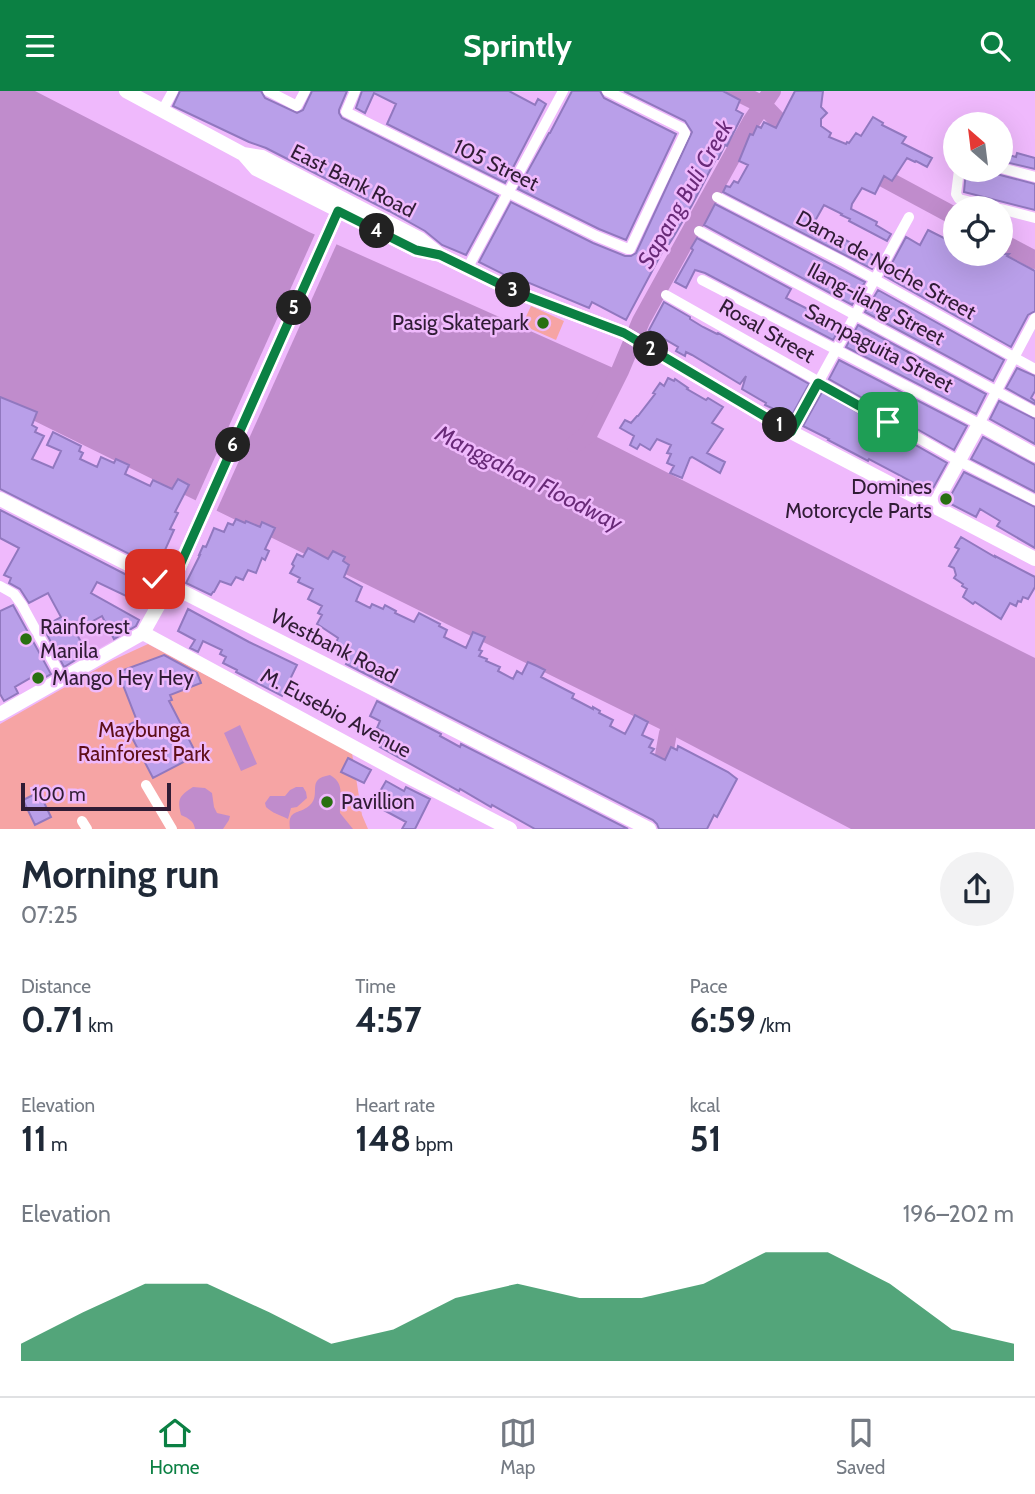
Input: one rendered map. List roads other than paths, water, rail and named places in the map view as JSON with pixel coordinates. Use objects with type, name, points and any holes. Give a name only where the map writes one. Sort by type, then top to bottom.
[{"type":"main road","name":"East Bank Road","points":[[125,91],[243,154],[262,157],[340,206],[420,239],[440,255],[467,269],[518,293],[624,333],[791,432],[1035,559]]},
{"type":"main road","points":[[0,714],[144,633],[181,563],[340,206]]},
{"type":"main road","points":[[934,506],[979,424]]},
{"type":"main road","name":"Sampaguita Street","points":[[979,424],[1035,455]]},
{"type":"main road","name":"Westbank Road","points":[[0,499],[649,829]]},
{"type":"main road","name":"M. Eusebio Avenue","points":[[144,633],[510,829]]},
{"type":"street","points":[[162,111],[173,91]]},
{"type":"street","points":[[268,91],[297,106],[305,91]]},
{"type":"street","name":"105 Street","points":[[355,91],[346,112],[596,236],[630,249],[685,133],[682,128],[607,91]]},
{"type":"street","points":[[467,269],[563,91]]},
{"type":"street","points":[[1013,171],[1035,177]]},
{"type":"street","name":"Dama de Noche Street","points":[[718,197],[1035,369]]},
{"type":"street","points":[[1013,212],[1035,218]]},
{"type":"street","points":[[791,432],[909,217]]},
{"type":"street","name":"Ilang-ilang Street","points":[[699,231],[1035,412]]},
{"type":"street","name":"Sampaguita Street","points":[[702,280],[979,424]]},
{"type":"street","name":"Rosal Street","points":[[666,295],[818,383],[1035,500]]},
{"type":"street","points":[[979,424],[1035,318]]},
{"type":"street","points":[[0,586],[14,594],[22,605],[62,678]]},
{"type":"street","points":[[146,785],[173,829]]},
{"type":"water","name":"Manggahan Floodway","points":[[0,91],[35,91],[309,232],[620,371],[589,433],[1035,658],[1035,829],[851,829],[668,733],[0,404]]},
{"type":"water","points":[[240,725],[257,764],[241,771],[224,733]]},
{"type":"water","points":[[330,775],[340,787],[340,813],[353,829],[290,829],[292,815],[310,805],[318,780]]},
{"type":"water","points":[[193,787],[205,788],[212,793],[217,813],[230,816],[223,829],[195,829],[192,822],[181,815],[180,798]]},
{"type":"water","points":[[296,787],[303,787],[307,798],[297,807],[291,808],[288,819],[266,807],[265,803],[270,796],[285,796]]},
{"type":"waterway","points":[[735,91],[763,105],[785,128],[798,133]]},
{"type":"waterway","name":"Sapang Buli Creek","points":[[575,444],[589,433],[641,321],[751,122],[772,91]]},
{"type":"waterway","points":[[863,167],[943,210]]},
{"type":"waterway","points":[[1013,248],[1035,260]]},
{"type":"waterway","points":[[667,777],[669,772],[662,766],[668,733]]},
{"type":"place","name":"Pasig Skatepark","points":[[543,323]]},
{"type":"place","name":"Domines Motorcycle Parts","points":[[946,499]]},
{"type":"place","name":"Rainforest Manila","points":[[26,639]]},
{"type":"place","name":"Mango Hey Hey","points":[[38,678]]},
{"type":"place","name":"Pavillion","points":[[327,802]]},
{"type":"park label","name":"Maybunga Rainforest Park","points":[[144,742]]}]
